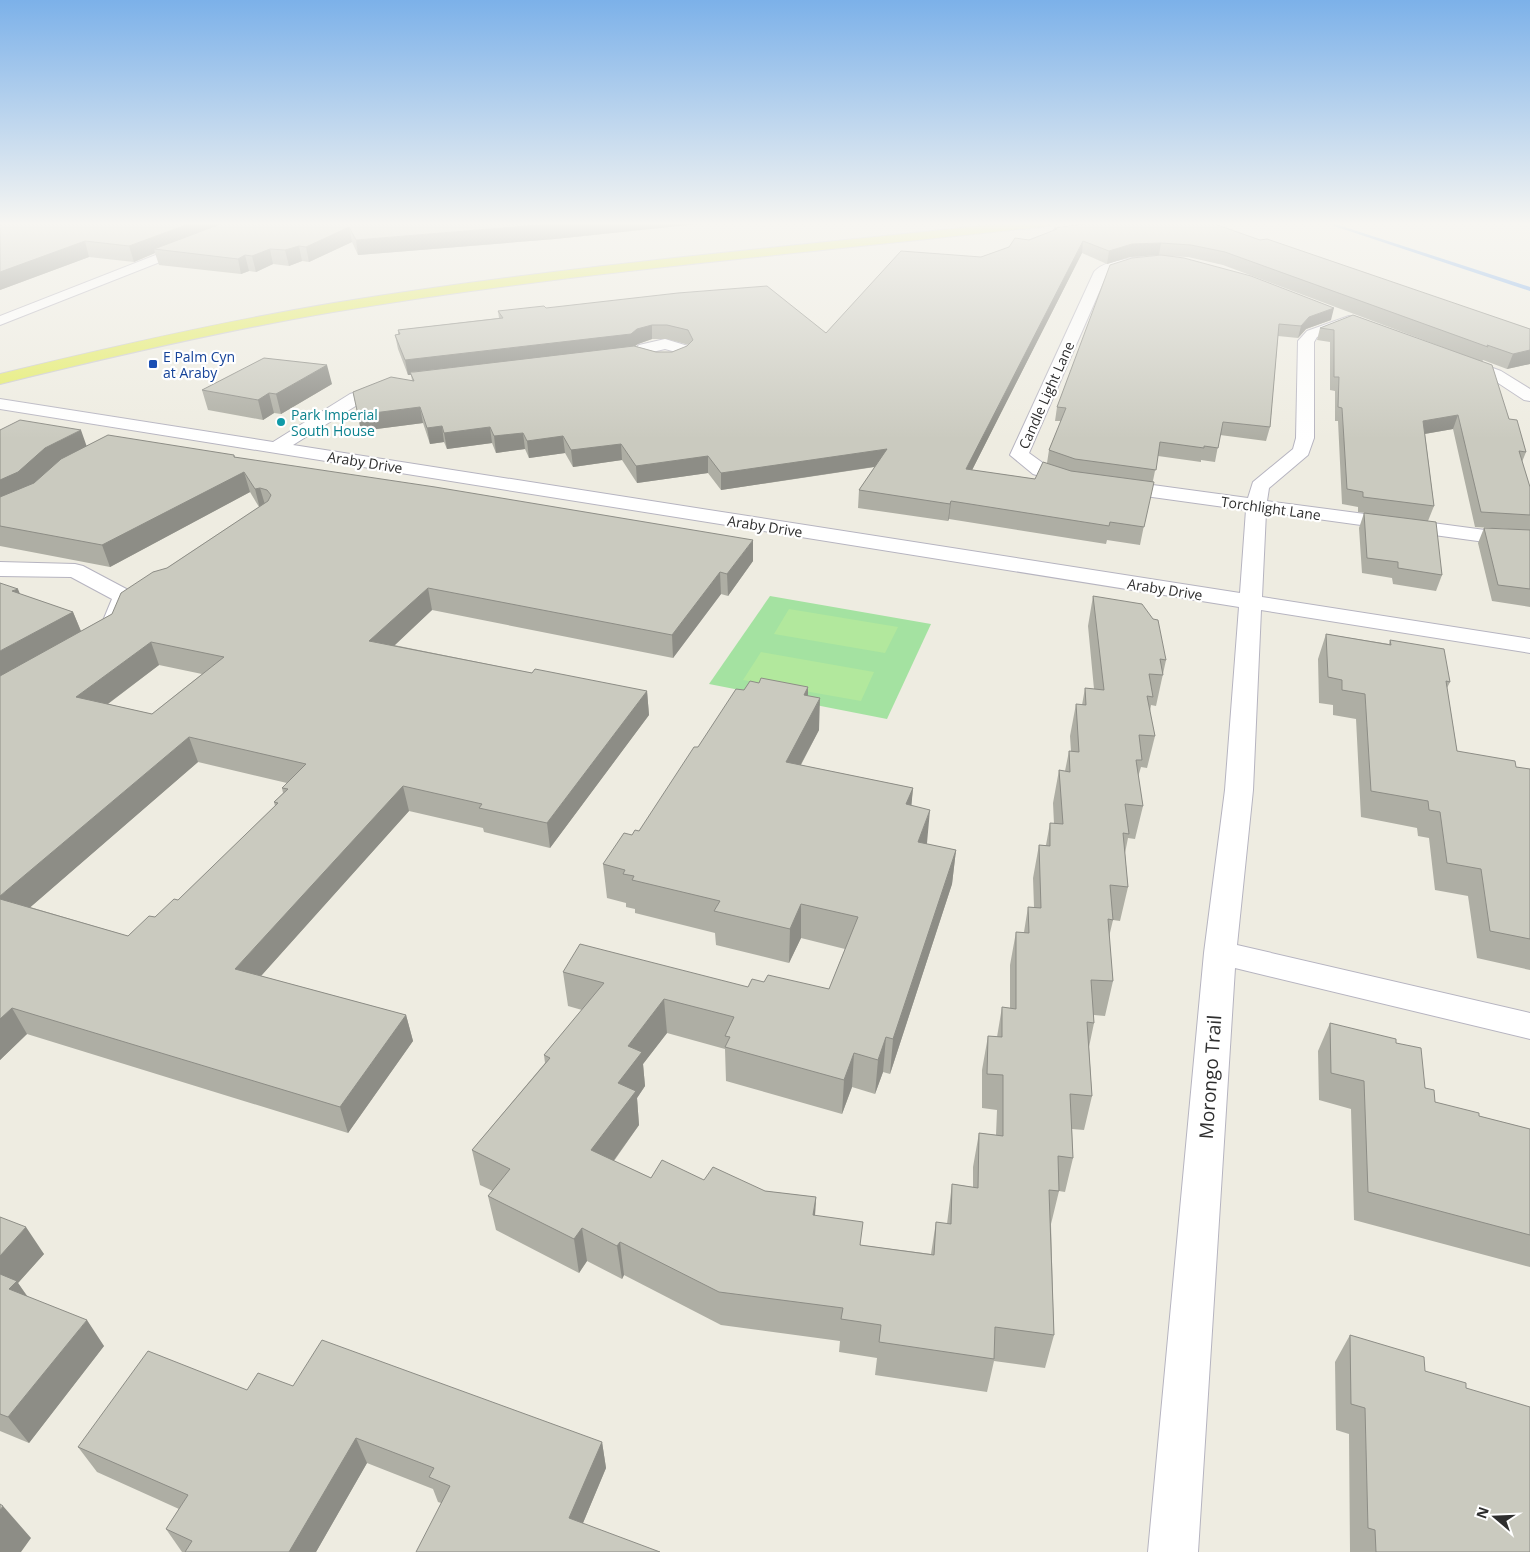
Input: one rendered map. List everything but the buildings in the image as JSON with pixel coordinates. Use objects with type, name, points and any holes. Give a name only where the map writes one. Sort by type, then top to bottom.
[{"type":"main road","points":[[0,379],[256,322],[419,294]]},
{"type":"street","points":[[0,321],[67,294]]},
{"type":"street","name":"Candle Light Lane","points":[[1019,455],[1091,294]]},
{"type":"street","points":[[1332,313],[1368,326]]},
{"type":"street","name":"Morongo Trail","points":[[1173,1552],[1220,953],[1238,790],[1256,507],[1260,486],[1302,451],[1305,438],[1306,341],[1312,334],[1350,320]]},
{"type":"street","points":[[618,356],[638,354]]},
{"type":"street","points":[[1450,357],[1495,374],[1530,396]]},
{"type":"street","points":[[276,448],[356,398],[407,382]]},
{"type":"street","name":"Araby Drive","points":[[0,404],[1530,646]]},
{"type":"street","points":[[122,441],[146,428]]},
{"type":"street","name":"Torchlight Lane","points":[[1019,455],[1040,470],[1069,480],[1256,507],[1485,536],[1530,538]]},
{"type":"street","points":[[0,569],[75,571],[132,594],[111,630],[94,640]]},
{"type":"street","points":[[1220,953],[1530,1026]]},
{"type":"green space","points":[[770,596],[931,624],[887,719],[709,684]]},
{"type":"green space","points":[[789,609],[898,627],[885,653],[774,634]]},
{"type":"green space","points":[[761,652],[874,672],[861,701],[743,680]]},
{"type":"place","name":"E Palm Cyn at Araby","points":[[153,364]]},
{"type":"place","name":"Park Imperial South House","points":[[281,422]]}]
